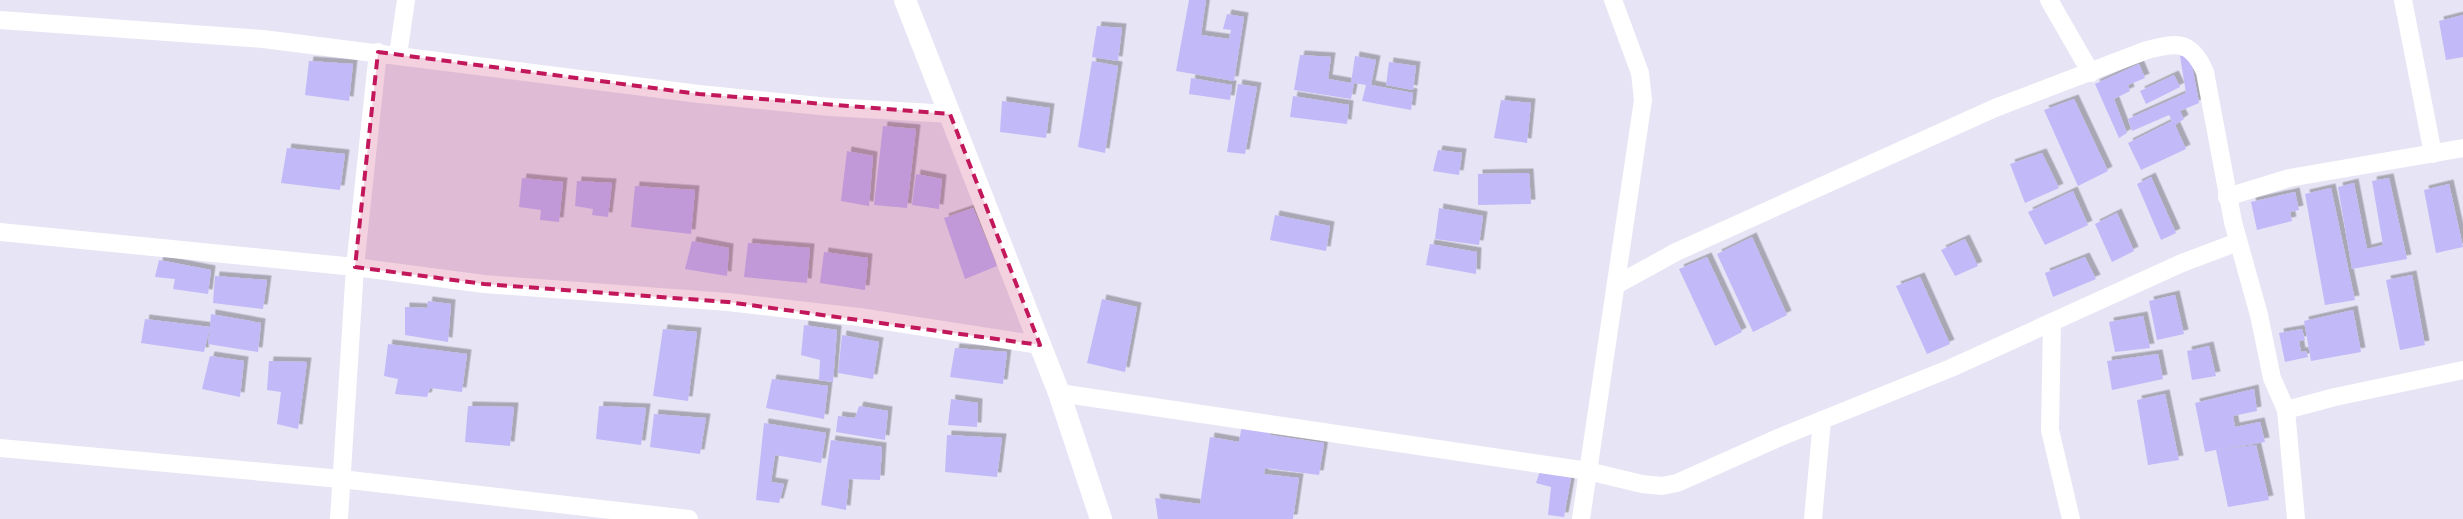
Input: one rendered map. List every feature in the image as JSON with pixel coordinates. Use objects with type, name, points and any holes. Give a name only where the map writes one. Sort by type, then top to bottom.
[{"type":"street","points":[[398,55],[406,0]]},
{"type":"street","points":[[905,0],[1059,392],[1099,518]]},
{"type":"street","points":[[1581,519],[1643,100],[1640,73],[1612,0]]},
{"type":"street","points":[[2049,0],[2091,73]]},
{"type":"street","points":[[2403,0],[2433,154]]},
{"type":"street","points":[[0,20],[262,39],[378,52],[699,94],[830,107],[950,114]]},
{"type":"street","points":[[1616,285],[1676,252],[1995,108],[2091,73],[2147,50],[2172,44],[2188,48],[2198,56],[2205,72],[2227,197],[2259,315],[2272,378],[2286,410],[2296,519]]},
{"type":"street","points":[[339,519],[355,267],[378,52]]},
{"type":"street","points":[[2227,197],[2289,178],[2463,148]]},
{"type":"street","points":[[0,232],[355,267],[484,284],[737,303],[859,318],[1040,345]]},
{"type":"street","points":[[1059,392],[1588,471],[1642,484],[1662,486],[1678,483],[1822,420],[1951,368],[2182,263],[2238,242]]},
{"type":"street","points":[[2052,322],[2050,430],[2071,519]]},
{"type":"street","points":[[2286,410],[2335,397],[2463,370]]},
{"type":"street","points":[[1813,519],[1822,420]]},
{"type":"street","points":[[0,448],[341,479],[689,519]]},
{"type":"highlighted area","points":[[378,52],[699,94],[950,114],[1040,345],[728,302],[484,284],[355,267]]},
{"type":"building","points":[[1189,0],[1206,0],[1201,35],[1229,39],[1231,30],[1223,29],[1227,14],[1244,17],[1234,81],[1176,71]]},
{"type":"building","points":[[2463,15],[2463,57],[2446,60],[2439,21]]},
{"type":"building","points":[[1097,26],[1122,28],[1118,61],[1092,57]]},
{"type":"building","points":[[1300,55],[1331,57],[1328,79],[1351,83],[1355,56],[1376,60],[1371,85],[1413,93],[1411,110],[1362,101],[1366,85],[1354,83],[1351,99],[1294,90]]},
{"type":"building","points":[[2190,55],[2199,103],[2180,111],[2184,119],[2175,125],[2186,149],[2141,170],[2128,143],[2172,121],[2169,115],[2132,131],[2128,119],[2186,93],[2180,56]]},
{"type":"building","points":[[309,61],[353,64],[349,101],[305,95]]},
{"type":"building","points":[[1092,61],[1118,66],[1105,153],[1078,147]]},
{"type":"building","points":[[1389,62],[1416,66],[1413,90],[1386,85]]},
{"type":"building","points":[[2139,64],[2145,78],[2128,85],[2130,91],[2114,99],[2127,133],[2119,138],[2095,84]]},
{"type":"building","points":[[2174,75],[2180,87],[2146,104],[2140,91]]},
{"type":"building","points":[[1191,78],[1232,85],[1230,100],[1189,94]]},
{"type":"building","points":[[1238,84],[1257,87],[1245,154],[1227,152]]},
{"type":"building","points":[[1293,96],[1349,105],[1347,124],[1290,117]]},
{"type":"building","points":[[2074,99],[2108,171],[2078,186],[2044,110]]},
{"type":"building","points":[[1501,100],[1531,103],[1527,143],[1494,138]]},
{"type":"building","points":[[1002,101],[1050,108],[1046,138],[1000,132]]},
{"type":"building","points":[[883,126],[916,129],[907,208],[874,205]]},
{"type":"building","points":[[287,148],[345,154],[340,190],[281,183]]},
{"type":"building","points":[[1438,150],[1462,153],[1459,175],[1433,171]]},
{"type":"building","points":[[847,151],[873,156],[869,206],[841,201]]},
{"type":"building","points":[[2042,153],[2059,188],[2025,203],[2010,164]]},
{"type":"building","points":[[1529,173],[1531,204],[1478,205],[1478,174]]},
{"type":"building","points":[[916,174],[942,179],[939,209],[912,205]]},
{"type":"building","points":[[2151,177],[2176,233],[2161,240],[2137,184]]},
{"type":"building","points":[[522,178],[563,182],[559,222],[540,220],[541,210],[519,207]]},
{"type":"building","points":[[2389,178],[2407,259],[2352,269],[2338,187],[2354,183],[2367,249],[2383,245],[2372,181]]},
{"type":"building","points":[[577,181],[612,183],[608,217],[592,215],[593,209],[575,206]]},
{"type":"building","points":[[2449,184],[2463,247],[2436,253],[2424,190]]},
{"type":"building","points":[[635,186],[695,190],[691,234],[631,227]]},
{"type":"building","points":[[2331,188],[2355,300],[2325,305],[2305,194]]},
{"type":"building","points":[[2073,191],[2088,225],[2045,245],[2028,212]]},
{"type":"building","points":[[2295,192],[2299,210],[2290,212],[2292,221],[2257,230],[2251,202]]},
{"type":"building","points":[[973,208],[997,266],[965,279],[944,218]]},
{"type":"building","points":[[1439,208],[1483,216],[1479,245],[1435,239]]},
{"type":"building","points":[[2117,213],[2134,251],[2112,262],[2095,224]]},
{"type":"building","points":[[1275,215],[1330,226],[1326,251],[1270,240]]},
{"type":"building","points":[[1752,237],[1787,315],[1753,332],[1717,254]]},
{"type":"building","points":[[1965,239],[1978,266],[1955,276],[1941,250]]},
{"type":"building","points":[[692,241],[729,248],[727,276],[685,269]]},
{"type":"building","points":[[748,243],[810,248],[807,283],[744,277]]},
{"type":"building","points":[[1430,244],[1477,252],[1476,274],[1426,265]]},
{"type":"building","points":[[824,252],[868,258],[865,290],[820,283]]},
{"type":"building","points":[[1707,257],[1742,332],[1715,346],[1679,269]]},
{"type":"building","points":[[2085,257],[2096,279],[2053,297],[2045,273]]},
{"type":"building","points":[[159,260],[211,270],[208,294],[173,289],[175,279],[155,277]]},
{"type":"building","points":[[2412,275],[2425,345],[2400,350],[2386,280]]},
{"type":"building","points":[[215,276],[267,280],[263,309],[213,303]]},
{"type":"building","points":[[1920,277],[1950,344],[1927,354],[1896,286]]},
{"type":"building","points":[[2175,295],[2184,334],[2157,340],[2149,301]]},
{"type":"building","points":[[1102,299],[1137,307],[1125,372],[1087,363]]},
{"type":"building","points":[[428,301],[451,304],[448,342],[405,335],[405,307],[427,308]]},
{"type":"building","points":[[2353,310],[2361,352],[2311,361],[2304,321]]},
{"type":"building","points":[[211,314],[261,323],[258,352],[208,344]]},
{"type":"building","points":[[2143,316],[2150,348],[2115,352],[2109,322]]},
{"type":"building","points":[[145,319],[210,327],[204,352],[141,343]]},
{"type":"building","points":[[804,325],[837,330],[833,382],[819,380],[820,360],[801,355]]},
{"type":"building","points":[[663,329],[697,332],[688,401],[653,396]]},
{"type":"building","points":[[2302,329],[2305,340],[2299,341],[2301,352],[2306,351],[2308,357],[2285,362],[2279,333]]},
{"type":"building","points":[[842,335],[879,342],[873,379],[838,373]]},
{"type":"building","points":[[388,344],[467,354],[462,392],[430,388],[427,397],[395,394],[398,379],[384,376]]},
{"type":"building","points":[[2209,346],[2216,376],[2192,380],[2187,351]]},
{"type":"building","points":[[955,348],[1007,352],[1003,384],[950,377]]},
{"type":"building","points":[[2158,354],[2163,379],[2112,390],[2107,361]]},
{"type":"building","points":[[210,356],[244,361],[240,397],[202,389]]},
{"type":"building","points":[[269,361],[307,362],[298,429],[277,424],[281,392],[267,390]]},
{"type":"building","points":[[772,379],[828,386],[824,419],[766,408]]},
{"type":"building","points":[[2254,389],[2257,411],[2233,416],[2235,427],[2260,422],[2265,442],[2205,452],[2195,403]]},
{"type":"building","points":[[2165,394],[2179,460],[2148,465],[2137,400]]},
{"type":"building","points":[[951,399],[978,403],[977,427],[948,425]]},
{"type":"building","points":[[468,406],[514,407],[510,446],[465,442]]},
{"type":"building","points":[[599,406],[646,408],[641,445],[596,439]]},
{"type":"building","points":[[859,406],[888,411],[885,440],[836,432],[838,416],[855,418]]},
{"type":"building","points":[[654,414],[706,418],[700,454],[650,447]]},
{"type":"building","points":[[1243,419],[1272,423],[1270,435],[1324,443],[1319,475],[1265,468],[1264,474],[1299,478],[1293,519],[1158,519],[1155,498],[1200,504],[1210,437],[1239,442]]},
{"type":"building","points":[[764,423],[826,433],[821,463],[775,455],[771,482],[784,484],[779,503],[756,500]]},
{"type":"building","points":[[947,435],[1002,438],[997,477],[945,472]]},
{"type":"building","points":[[831,440],[882,447],[880,480],[849,479],[846,510],[821,505]]},
{"type":"building","points":[[2256,445],[2269,500],[2228,507],[2216,450]]},
{"type":"building","points":[[1540,471],[1571,478],[1564,517],[1548,515],[1551,487],[1536,483]]}]
